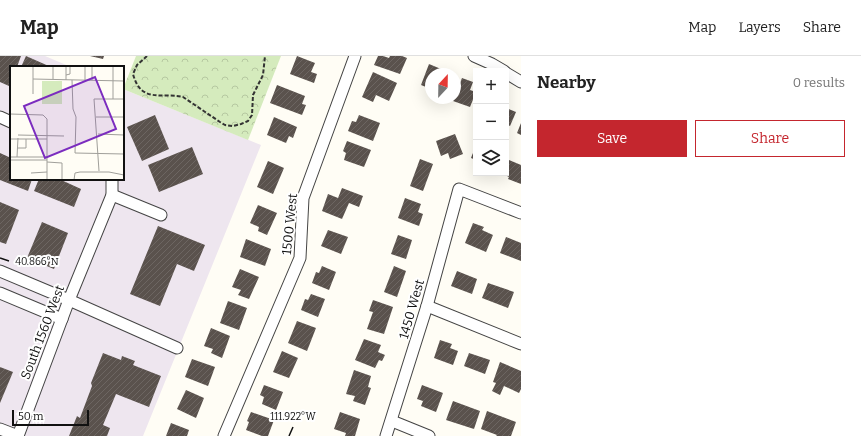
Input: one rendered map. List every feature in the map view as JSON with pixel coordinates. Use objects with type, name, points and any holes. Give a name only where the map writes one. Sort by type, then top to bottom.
[{"type":"street","name":"1500 West","points":[[224,436],[300,258],[303,198],[355,56]]},
{"type":"street","points":[[474,56],[494,60],[501,68]]},
{"type":"street","points":[[509,74],[521,82]]},
{"type":"street","points":[[0,117],[10,122]]},
{"type":"street","points":[[112,180],[112,194],[161,215]]},
{"type":"street","name":"1450 West","points":[[386,436],[427,306],[459,189],[521,213]]},
{"type":"street","name":"South 1560 West","points":[[18,436],[69,300],[112,194]]},
{"type":"street","points":[[0,271],[177,348]]},
{"type":"street","points":[[0,293],[62,319]]},
{"type":"street","points":[[427,306],[521,344]]},
{"type":"street","points":[[392,420],[429,436]]},
{"type":"street","points":[[0,429],[18,436]]},
{"type":"path","points":[[146,56],[137,65],[133,74],[134,79],[140,88],[153,95],[182,97],[225,125],[233,126],[248,121],[252,115],[253,95],[263,75],[265,56]]},
{"type":"shaded area","points":[[0,56],[45,56],[69,66],[10,66],[10,180],[124,180],[124,89],[261,145],[143,436],[0,436]]},
{"type":"green space","points":[[136,56],[281,56],[248,140],[124,89]]},
{"type":"building","points":[[0,56],[21,56],[17,66],[10,66],[9,86],[0,82]]},
{"type":"building","points":[[26,56],[49,66],[21,66]]},
{"type":"building","points":[[90,56],[104,56],[103,59]]},
{"type":"building","points":[[297,56],[315,63],[311,72],[317,74],[314,83],[290,74]]},
{"type":"building","points":[[378,56],[389,58],[390,56],[402,56],[407,58],[400,74],[374,65]]},
{"type":"building","points":[[429,64],[439,68],[427,68]]},
{"type":"building","points":[[373,72],[397,83],[389,101],[376,95],[373,102],[362,97]]},
{"type":"building","points":[[425,74],[425,87],[421,85]]},
{"type":"building","points":[[462,78],[473,82],[470,90],[473,91],[473,100],[470,107],[461,104]]},
{"type":"building","points":[[277,85],[305,96],[302,104],[306,105],[302,115],[270,103]]},
{"type":"building","points":[[509,109],[516,112],[509,126]]},
{"type":"building","points":[[155,115],[169,149],[142,161],[127,127]]},
{"type":"building","points":[[359,115],[380,123],[373,141],[348,131],[352,121],[356,122]]},
{"type":"building","points":[[274,117],[297,127],[293,138],[289,136],[286,143],[267,135]]},
{"type":"building","points":[[521,123],[521,135],[517,133]]},
{"type":"building","points":[[455,134],[463,154],[450,159],[448,153],[441,156],[436,141]]},
{"type":"building","points":[[347,141],[371,150],[364,167],[344,160],[346,153],[343,151]]},
{"type":"building","points":[[192,147],[203,174],[159,192],[148,165]]},
{"type":"building","points":[[0,153],[10,158],[10,180],[32,180],[28,191],[0,180]]},
{"type":"building","points":[[420,159],[433,164],[423,191],[410,186]]},
{"type":"building","points":[[509,160],[521,165],[521,184],[508,179],[509,177],[507,176],[509,176]]},
{"type":"building","points":[[268,161],[284,168],[273,194],[257,187]]},
{"type":"building","points":[[39,180],[61,180],[81,189],[74,207],[34,191]]},
{"type":"building","points":[[342,188],[363,196],[359,207],[349,203],[342,219],[322,211],[328,194],[338,198]]},
{"type":"building","points":[[405,198],[421,204],[418,212],[423,214],[419,226],[398,218]]},
{"type":"building","points":[[0,202],[19,210],[6,244],[0,242]]},
{"type":"building","points":[[258,205],[277,213],[267,235],[258,231],[259,227],[250,223]]},
{"type":"building","points":[[42,222],[68,233],[54,269],[27,258]]},
{"type":"building","points":[[473,223],[484,227],[482,230],[493,235],[486,252],[465,243]]},
{"type":"building","points":[[158,226],[205,245],[194,271],[177,264],[160,306],[130,294]]},
{"type":"building","points":[[328,230],[348,237],[341,254],[321,246]]},
{"type":"building","points":[[398,235],[412,240],[406,259],[391,254]]},
{"type":"building","points":[[506,237],[521,243],[521,261],[500,253]]},
{"type":"building","points":[[246,239],[271,249],[265,266],[240,257]]},
{"type":"building","points":[[322,266],[336,272],[329,290],[312,283],[316,272],[319,273]]},
{"type":"building","points":[[394,266],[406,271],[397,297],[384,292]]},
{"type":"building","points":[[240,269],[259,277],[249,299],[238,295],[241,290],[232,287]]},
{"type":"building","points":[[457,271],[477,279],[472,294],[451,286]]},
{"type":"building","points":[[488,283],[514,292],[508,308],[482,298]]},
{"type":"building","points":[[311,294],[325,299],[318,317],[301,310],[305,299],[308,300]]},
{"type":"building","points":[[373,300],[393,307],[384,334],[367,329],[373,312],[369,311]]},
{"type":"building","points":[[228,301],[247,308],[239,330],[220,323]]},
{"type":"building","points":[[297,321],[316,328],[307,351],[288,343]]},
{"type":"building","points":[[211,328],[230,336],[222,358],[211,353],[213,349],[204,346]]},
{"type":"building","points":[[364,339],[381,345],[378,352],[385,355],[382,361],[379,360],[375,368],[355,360]]},
{"type":"building","points":[[440,340],[452,344],[450,348],[458,351],[453,365],[434,358]]},
{"type":"building","points":[[282,351],[298,358],[289,378],[273,372]]},
{"type":"building","points":[[103,353],[121,360],[122,356],[135,361],[133,365],[161,376],[149,407],[116,394],[103,425],[110,428],[107,436],[69,436],[77,416],[80,418],[92,386],[91,383]]},
{"type":"building","points":[[469,353],[490,360],[485,374],[464,366]]},
{"type":"building","points":[[192,359],[215,367],[208,386],[185,377]]},
{"type":"building","points":[[500,362],[521,371],[521,389],[519,393],[504,386],[500,395],[492,391],[496,383],[493,382]]},
{"type":"building","points":[[0,367],[13,372],[0,403]]},
{"type":"building","points":[[354,370],[371,376],[368,387],[371,388],[365,405],[353,401],[355,396],[346,394]]},
{"type":"building","points":[[264,385],[283,392],[276,410],[262,404],[264,397],[260,395]]},
{"type":"building","points":[[422,385],[443,393],[436,412],[421,406],[423,401],[417,399]]},
{"type":"building","points":[[186,390],[204,398],[196,418],[177,409]]},
{"type":"building","points":[[453,401],[480,411],[474,429],[446,420]]},
{"type":"building","points":[[487,411],[516,422],[511,436],[496,436],[497,435],[481,429]]},
{"type":"building","points":[[251,412],[274,420],[268,436],[262,436],[246,430],[249,422],[247,421]]},
{"type":"building","points":[[340,412],[360,419],[355,436],[345,436],[346,433],[334,429]]},
{"type":"building","points":[[171,423],[189,430],[187,436],[166,436]]}]
